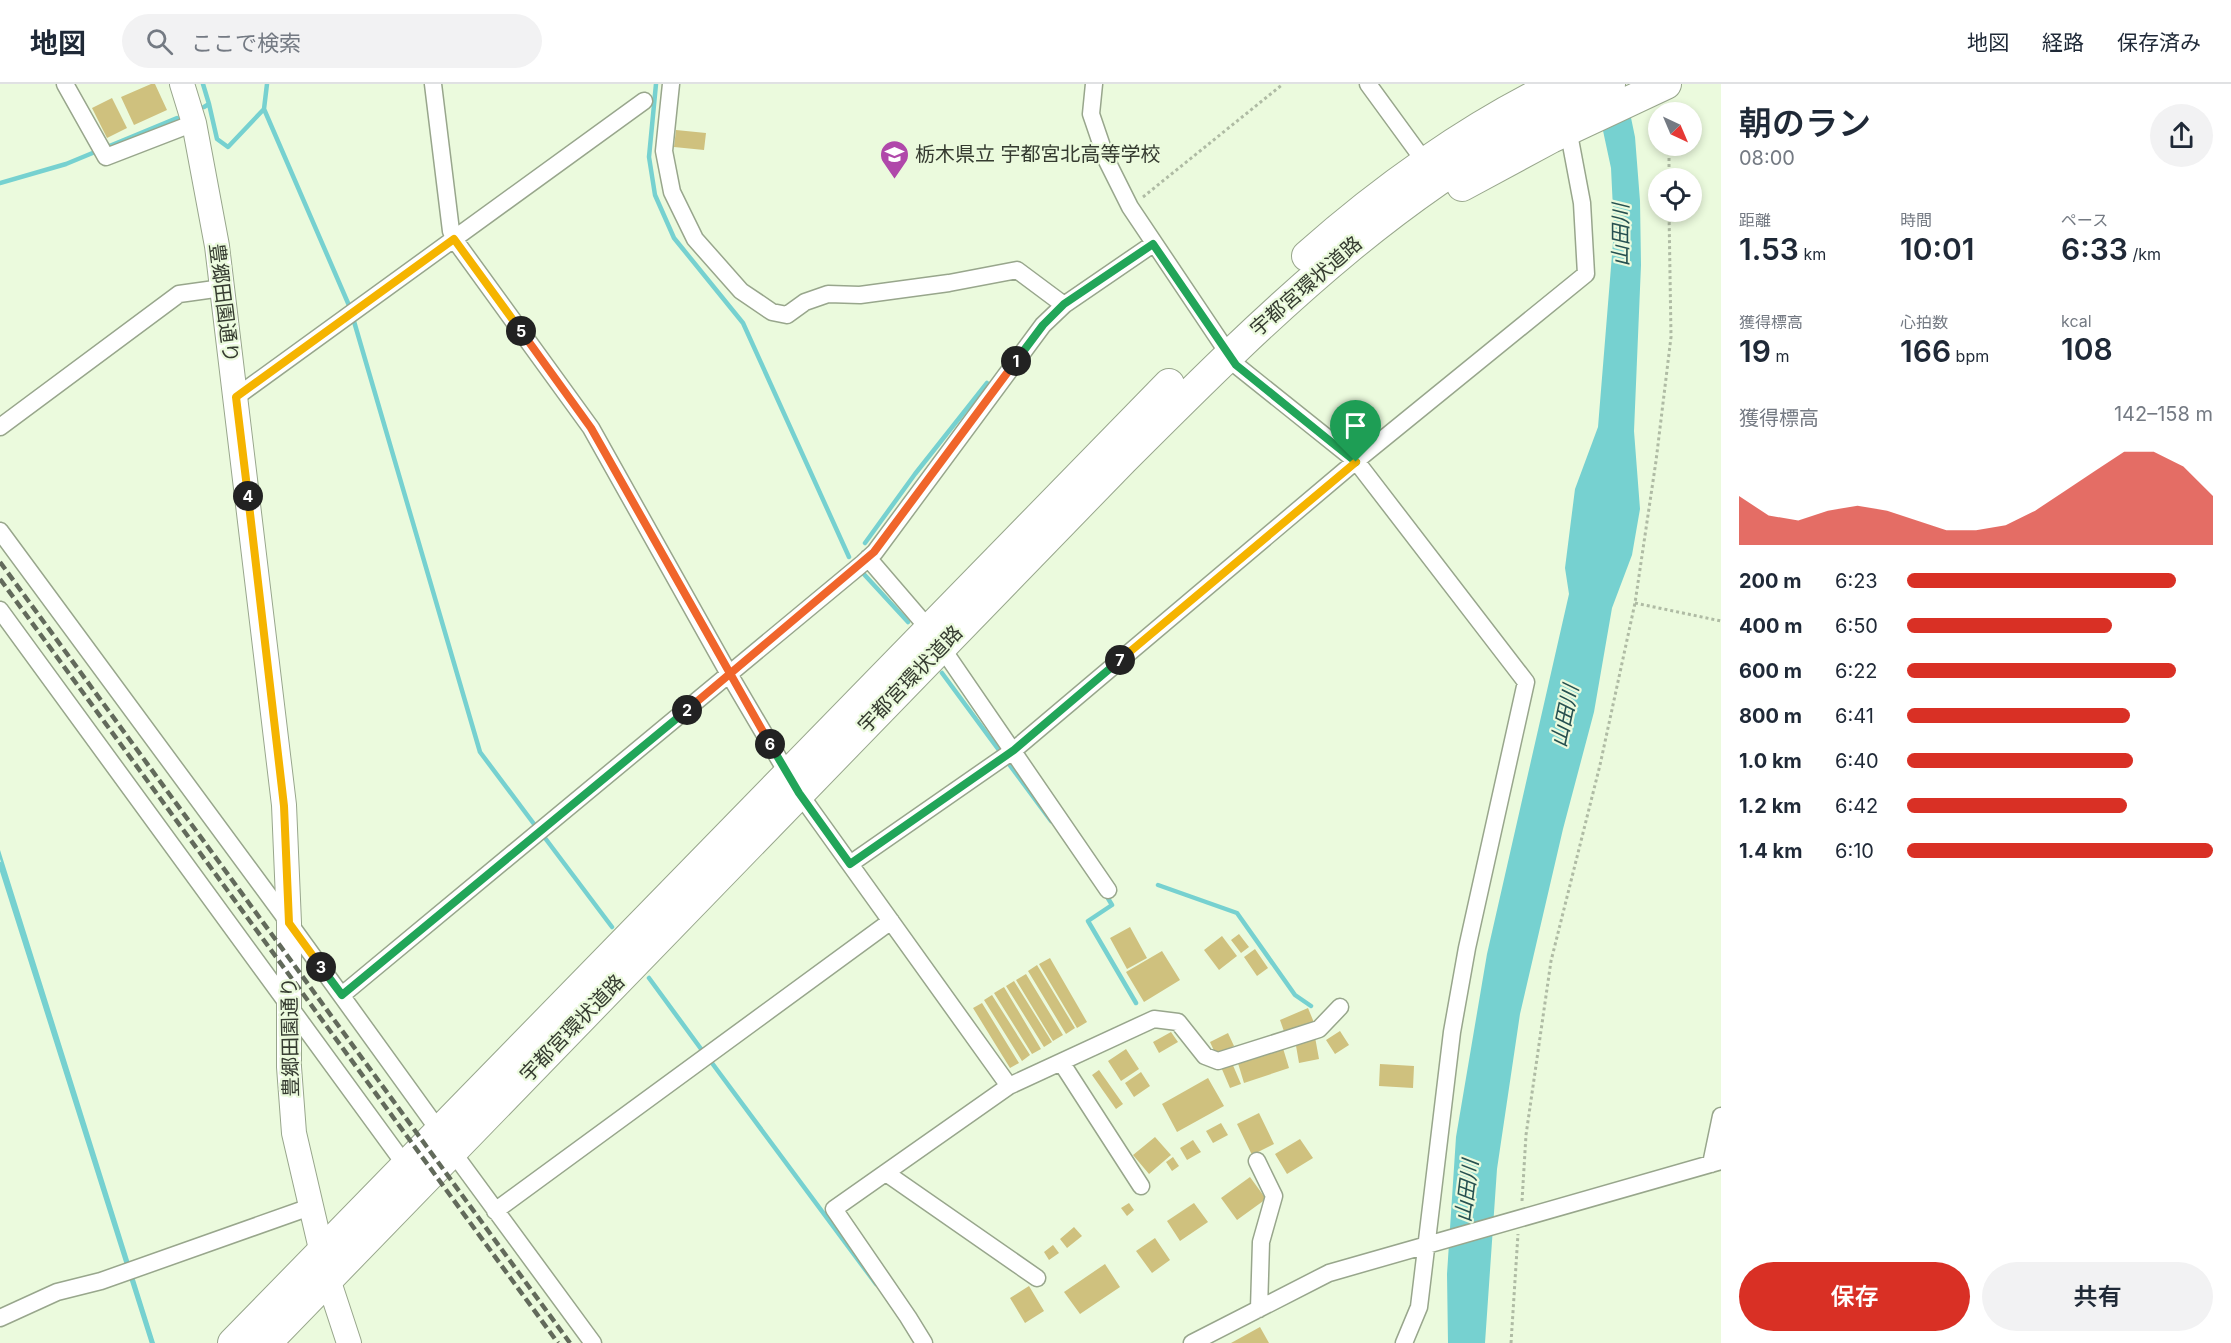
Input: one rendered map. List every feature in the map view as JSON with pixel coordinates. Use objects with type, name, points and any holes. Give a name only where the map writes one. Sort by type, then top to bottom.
[{"type":"highway","name":"宇都宮環状道路","points":[[1224,344],[1326,238],[1382,193],[1481,127],[1548,107],[1610,84]]},
{"type":"highway","points":[[1382,193],[1422,158],[1495,101],[1548,107],[1665,85]]},
{"type":"highway","name":"宇都宮環状道路","points":[[233,1343],[325,1265],[446,1142],[935,638],[1107,445],[1224,344],[1323,268],[1399,222],[1548,107]]},
{"type":"highway","name":"宇都宮環状道路","points":[[266,1343],[325,1265],[406,1166],[446,1142]]},
{"type":"street","points":[[65,84],[106,157],[194,123]]},
{"type":"street","name":"豊郷田園通り","points":[[182,84],[194,123],[217,246],[284,806],[289,923],[290,1101],[294,1133],[325,1265],[349,1343]]},
{"type":"street","points":[[433,84],[454,239],[591,428],[729,675],[793,784],[1009,1086]]},
{"type":"street","points":[[671,84],[664,151],[672,192],[695,239],[741,291],[772,312],[787,315],[805,302],[828,294],[860,295],[949,283],[1017,270],[1064,304]]},
{"type":"street","points":[[1094,84],[1091,114],[1107,161],[1130,207],[1236,365],[1356,462],[1526,682],[1467,948],[1452,1032],[1419,1307],[1404,1343]]},
{"type":"street","points":[[1368,84],[1422,158]]},
{"type":"street","points":[[236,397],[644,101]]},
{"type":"street","points":[[850,864],[1014,750],[1356,462],[1586,274],[1582,203],[1569,134],[1548,107]]},
{"type":"street","points":[[342,995],[868,558],[1043,325],[1064,304],[1153,244]]},
{"type":"street","points":[[0,427],[179,294],[222,288]]},
{"type":"street","points":[[0,531],[342,995],[495,1211],[593,1343]]},
{"type":"street","points":[[868,558],[935,638],[1108,890]]},
{"type":"street","points":[[0,610],[406,1166]]},
{"type":"street","points":[[495,1211],[891,921]]},
{"type":"street","points":[[924,1343],[834,1209],[1009,1086],[1154,1019],[1178,1022],[1205,1056],[1218,1061],[1319,1029],[1340,1007]]},
{"type":"street","points":[[1061,1062],[1141,1186]]},
{"type":"street","points":[[1192,1343],[1329,1273],[1716,1162],[1721,1116]]},
{"type":"street","points":[[1257,1161],[1274,1196],[1262,1242],[1259,1309]]},
{"type":"street","points":[[886,1173],[1037,1278]]},
{"type":"street","points":[[0,1318],[57,1292],[101,1281],[310,1207]]},
{"type":"path","points":[[1130,207],[1283,84]]},
{"type":"path","points":[[1511,1343],[1517,1218],[1526,1134],[1551,961],[1600,765],[1635,603],[1656,461],[1671,337],[1669,222]]},
{"type":"path","points":[[1635,603],[1721,621]]},
{"type":"water","name":"山田川","points":[[1593,84],[1624,84],[1635,137],[1640,201],[1641,265],[1634,431],[1640,509],[1632,555],[1612,608],[1594,712],[1563,829],[1520,1014],[1497,1169],[1485,1343],[1448,1343],[1447,1274],[1456,1137],[1487,954],[1569,594],[1565,568],[1575,489],[1598,427],[1614,230],[1611,168]]},
{"type":"water","points":[[0,850],[155,1343],[152,1343],[0,859]]},
{"type":"building","points":[[155,84],[167,110],[134,125],[121,97]]},
{"type":"building","points":[[112,98],[127,128],[107,138],[92,108]]},
{"type":"building","points":[[676,130],[706,133],[704,150],[674,147]]},
{"type":"building","points":[[1130,927],[1147,958],[1127,969],[1110,938]]},
{"type":"building","points":[[1239,934],[1249,947],[1241,953],[1231,940]]},
{"type":"building","points":[[1222,936],[1237,956],[1219,970],[1204,950]]},
{"type":"building","points":[[1255,949],[1268,968],[1257,976],[1244,957]]},
{"type":"building","points":[[1162,951],[1180,980],[1144,1002],[1126,972]]},
{"type":"building","points":[[1050,958],[1087,1022],[1077,1028],[1039,964]]},
{"type":"building","points":[[1037,965],[1075,1028],[1066,1034],[1028,971]]},
{"type":"building","points":[[1026,974],[1063,1035],[1053,1041],[1016,980]]},
{"type":"building","points":[[1014,981],[1052,1042],[1044,1047],[1006,986]]},
{"type":"building","points":[[1004,987],[1041,1049],[1032,1054],[994,993]]},
{"type":"building","points":[[992,995],[1030,1055],[1022,1061],[984,1000]]},
{"type":"building","points":[[982,1003],[1019,1063],[1010,1068],[973,1008]]},
{"type":"building","points":[[1308,1008],[1315,1025],[1286,1037],[1280,1020]]},
{"type":"building","points":[[1340,1031],[1349,1045],[1335,1054],[1326,1040]]},
{"type":"building","points":[[1171,1032],[1178,1042],[1159,1053],[1153,1042]]},
{"type":"building","points":[[1228,1033],[1234,1046],[1216,1055],[1210,1042]]},
{"type":"building","points":[[1315,1037],[1319,1059],[1299,1063],[1295,1040]]},
{"type":"building","points":[[1282,1045],[1289,1068],[1244,1083],[1237,1060]]},
{"type":"building","points":[[1126,1049],[1139,1069],[1121,1081],[1108,1061]]},
{"type":"building","points":[[1232,1063],[1241,1084],[1230,1088],[1221,1067]]},
{"type":"building","points":[[1380,1064],[1414,1066],[1413,1088],[1379,1086]]},
{"type":"building","points":[[1099,1070],[1123,1104],[1116,1109],[1092,1075]]},
{"type":"building","points":[[1141,1072],[1150,1086],[1134,1097],[1125,1083]]},
{"type":"building","points":[[1208,1078],[1224,1106],[1177,1132],[1162,1104]]},
{"type":"building","points":[[1259,1113],[1274,1144],[1252,1155],[1237,1124]]},
{"type":"building","points":[[1221,1123],[1228,1135],[1213,1143],[1206,1131]]},
{"type":"building","points":[[1155,1137],[1171,1155],[1149,1174],[1133,1155]]},
{"type":"building","points":[[1300,1139],[1313,1158],[1287,1174],[1275,1154]]},
{"type":"building","points":[[1193,1140],[1201,1152],[1187,1160],[1180,1148]]},
{"type":"building","points":[[1173,1157],[1179,1166],[1172,1171],[1166,1162]]},
{"type":"building","points":[[1250,1177],[1266,1199],[1237,1220],[1221,1198]]},
{"type":"building","points":[[1129,1203],[1134,1210],[1127,1216],[1121,1208]]},
{"type":"building","points":[[1194,1203],[1208,1222],[1180,1241],[1167,1221]]},
{"type":"building","points":[[1074,1227],[1082,1236],[1067,1248],[1060,1239]]},
{"type":"building","points":[[1155,1238],[1170,1260],[1152,1273],[1136,1251]]},
{"type":"building","points":[[1053,1245],[1059,1253],[1049,1260],[1044,1252]]},
{"type":"building","points":[[1105,1264],[1120,1287],[1080,1314],[1064,1292]]},
{"type":"building","points":[[1029,1286],[1044,1311],[1025,1323],[1010,1298]]},
{"type":"building","points":[[1260,1327],[1269,1343],[1231,1343]]},
{"type":"waterway","points":[[203,84],[209,104]]},
{"type":"waterway","points":[[264,109],[267,84]]},
{"type":"waterway","points":[[656,84],[649,157],[655,195],[674,238],[743,323],[849,557]]},
{"type":"waterway","points":[[204,107],[209,104],[217,139],[228,147],[264,109],[351,310]]},
{"type":"waterway","points":[[0,183],[66,164],[177,118]]},
{"type":"waterway","points":[[353,318],[480,752],[537,828]]},
{"type":"waterway","points":[[865,543],[915,474],[987,383]]},
{"type":"waterway","points":[[861,571],[908,622]]},
{"type":"waterway","points":[[942,673],[1001,753]]},
{"type":"waterway","points":[[1006,760],[1051,821]]},
{"type":"waterway","points":[[542,834],[612,927]]},
{"type":"waterway","points":[[0,864],[152,1343]]},
{"type":"waterway","points":[[1158,885],[1237,913],[1295,995],[1311,1006]]},
{"type":"waterway","points":[[1106,895],[1112,905],[1088,921],[1136,1003]]},
{"type":"waterway","points":[[649,978],[704,1053]]},
{"type":"waterway","points":[[709,1059],[876,1284]]},
{"type":"railway","points":[[0,562],[570,1343]]},
{"type":"railway","points":[[0,579],[558,1343]]},
{"type":"place","name":"栃木県立 宇都宮北高等学校","points":[[894,180]]},
{"type":"route","points":[[1356,462],[1014,750],[850,864],[787,774],[729,675],[591,428],[454,239],[236,397],[284,806],[289,923],[342,995],[729,675],[863,563],[874,552],[1043,325],[1064,304],[1153,244],[1236,365],[1356,462]]}]
